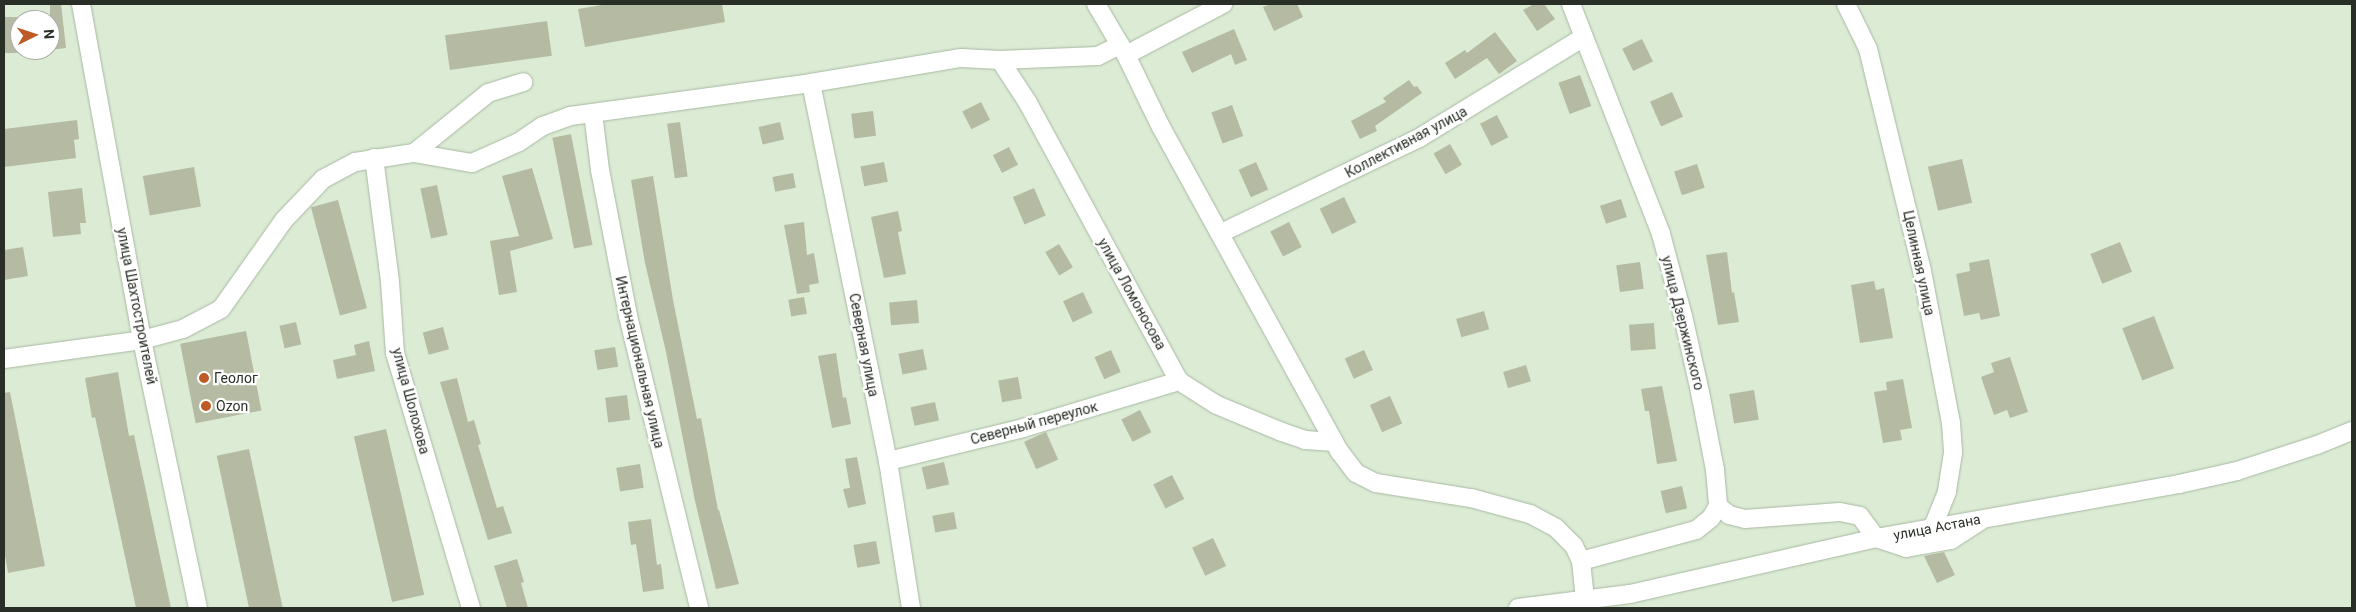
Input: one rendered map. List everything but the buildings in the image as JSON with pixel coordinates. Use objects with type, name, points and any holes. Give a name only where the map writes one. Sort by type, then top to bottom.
[{"type":"street","name":"улица Шахтостроителей","points":[[81,4],[142,340],[198,608]]},
{"type":"street","points":[[1096,4],[1123,50],[1161,126],[1334,442],[1356,474],[1376,483],[1472,498],[1530,514],[1556,528],[1574,546],[1580,561],[1585,600]]},
{"type":"street","points":[[4,359],[142,340],[183,329],[221,309],[284,220],[323,179],[355,162],[414,153],[472,163],[494,155],[519,142],[543,126],[570,116],[811,83],[961,58],[1000,60],[1098,56],[1123,50],[1223,4]]},
{"type":"street","name":"улица Дзержинского","points":[[1571,4],[1661,234],[1683,316],[1700,392],[1715,470],[1718,506]]},
{"type":"street","name":"Целинная улица","points":[[1846,4],[1868,49],[1922,271],[1951,423],[1953,453],[1947,492],[1933,527]]},
{"type":"street","name":"Коллективная улица","points":[[1221,233],[1419,138],[1481,102],[1584,37]]},
{"type":"street","name":"улица Ломоносова","points":[[1000,60],[1028,103],[1180,381],[1217,405],[1282,432],[1305,440],[1334,442]]},
{"type":"street","points":[[414,153],[488,93],[523,82]]},
{"type":"street","name":"Северная улица","points":[[811,83],[888,461],[912,608]]},
{"type":"street","name":"Интернациональная улица","points":[[593,114],[600,170],[628,316],[699,608]]},
{"type":"street","name":"улица Шолохова","points":[[374,158],[390,282],[395,353],[471,608]]},
{"type":"street","name":"Северный переулок","points":[[888,461],[1023,428],[1180,381]]},
{"type":"street","name":"улица Астана","points":[[1518,608],[1585,600],[1630,601],[1876,538],[2112,497],[2237,471],[2318,445],[2352,431]]},
{"type":"street","points":[[1580,561],[1696,530],[1712,518],[1718,506],[1729,515],[1745,519],[1840,512],[1860,516],[1876,538],[1906,548],[1934,545],[1951,540],[1984,518]]},
{"type":"place","name":"Геолог","points":[[204,378]]},
{"type":"place","name":"Ozon","points":[[206,406]]}]
